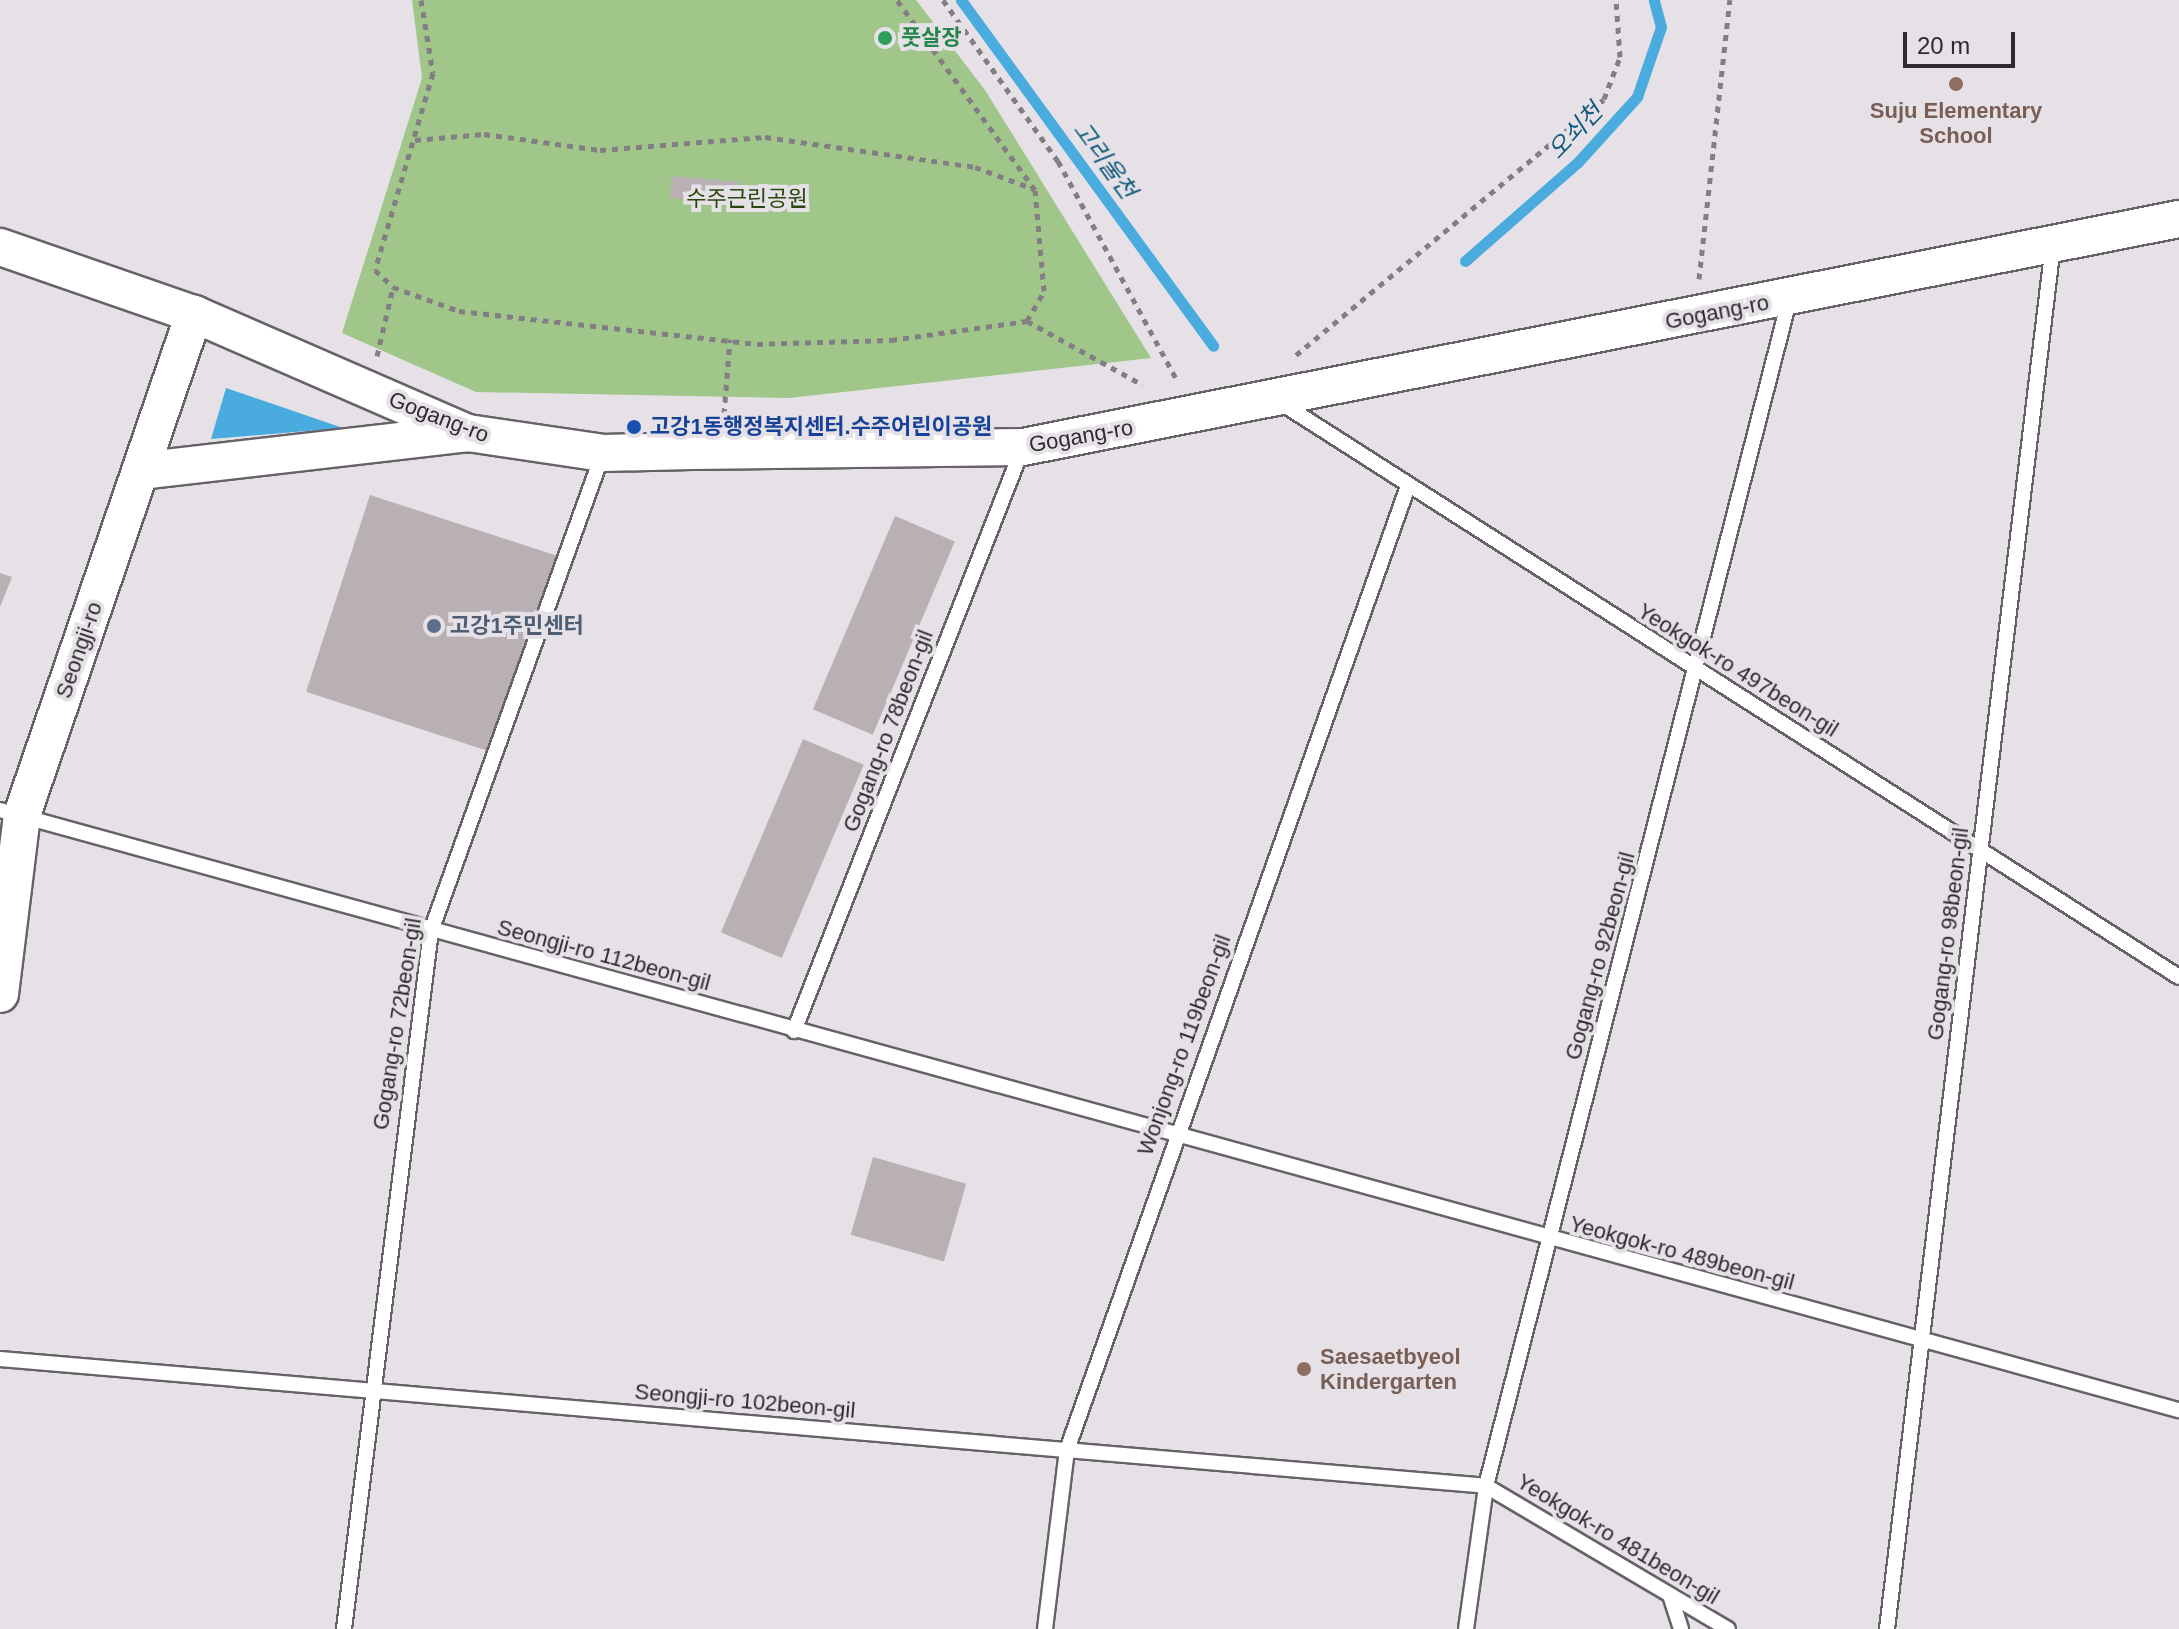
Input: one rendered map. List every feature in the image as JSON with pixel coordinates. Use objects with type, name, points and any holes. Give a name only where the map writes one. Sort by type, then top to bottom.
[{"type":"street","name":"Gogang-ro","points":[[0,247],[194,314],[468,433],[603,453],[1023,447],[2179,219]]},
{"type":"street","name":"Seongji-ro","points":[[0,994],[11,813],[140,471],[194,314]]},
{"type":"street","points":[[140,471],[468,433]]},
{"type":"lane","name":"Gogang-ro 98beon-gil","points":[[1887,1629],[2053,245]]},
{"type":"lane","name":"Gogang-ro 92beon-gil","points":[[1466,1629],[1486,1486],[1548,1239],[1699,672],[1790,297]]},
{"type":"lane","name":"Yeokgok-ro 497beon-gil","points":[[1274,399],[2179,977]]},
{"type":"lane","name":"Gogang-ro 78beon-gil","points":[[794,1031],[1023,447]]},
{"type":"lane","name":"Gogang-ro 72beon-gil","points":[[344,1629],[431,931],[603,453]]},
{"type":"lane","name":"Wonjong-ro 119beon-gil","points":[[1045,1629],[1067,1450],[1174,1135],[1408,486]]},
{"type":"lane","name":"Seongji-ro 112beon-gil","points":[[11,813],[1174,1135]]},
{"type":"lane","name":"Yeokgok-ro 489beon-gil","points":[[1174,1135],[2179,1410]]},
{"type":"lane","name":"Seongji-ro 102beon-gil","points":[[0,1359],[1486,1486]]},
{"type":"lane","name":"Yeokgok-ro 481beon-gil","points":[[1486,1486],[1728,1629]]},
{"type":"lane","points":[[1670,1595],[1681,1629]]},
{"type":"path","points":[[421,0],[433,73],[375,270],[393,287],[459,311],[730,339],[891,340],[1027,321],[1196,414]]},
{"type":"path","points":[[897,0],[1035,190],[1044,291],[1027,321]]},
{"type":"path","points":[[943,0],[1058,161],[1196,414]]},
{"type":"path","points":[[1292,359],[1604,99],[1620,57],[1616,0]]},
{"type":"path","points":[[1695,316],[1730,0]]},
{"type":"path","points":[[415,140],[484,134],[600,150],[765,137],[975,167],[1035,190]]},
{"type":"path","points":[[369,389],[393,287]]},
{"type":"path","points":[[722,451],[730,339]]},
{"type":"green space","name":"수주근린공원","points":[[412,0],[916,0],[985,90],[1151,358],[789,398],[476,392],[342,333],[422,78]]},
{"type":"water","points":[[226,388],[343,428],[211,439]]},
{"type":"building","points":[[672,176],[739,182],[737,204],[670,198]]},
{"type":"building","name":"고강1주민센터","points":[[370,495],[566,559],[502,756],[306,692]]},
{"type":"building","points":[[895,516],[955,541],[873,735],[813,709]]},
{"type":"building","points":[[0,573],[12,577],[0,607]]},
{"type":"building","points":[[803,739],[864,765],[782,958],[721,932]]},
{"type":"building","points":[[873,1157],[966,1184],[944,1262],[851,1235]]},
{"type":"waterway","name":"고리울천","points":[[961,0],[1213,346]]},
{"type":"waterway","name":"오쇠천","points":[[1465,261],[1578,162],[1637,97],[1661,27],[1654,0]]},
{"type":"place","name":"풋살장","points":[[885,38]]},
{"type":"place","name":"Suju Elementary School","points":[[1956,84]]},
{"type":"place","name":"고강1동행정복지센터.수주어린이공원","points":[[634,427]]},
{"type":"place","name":"고강1주민센터","points":[[434,626]]},
{"type":"place","name":"Saesaetbyeol Kindergarten","points":[[1304,1369]]}]
